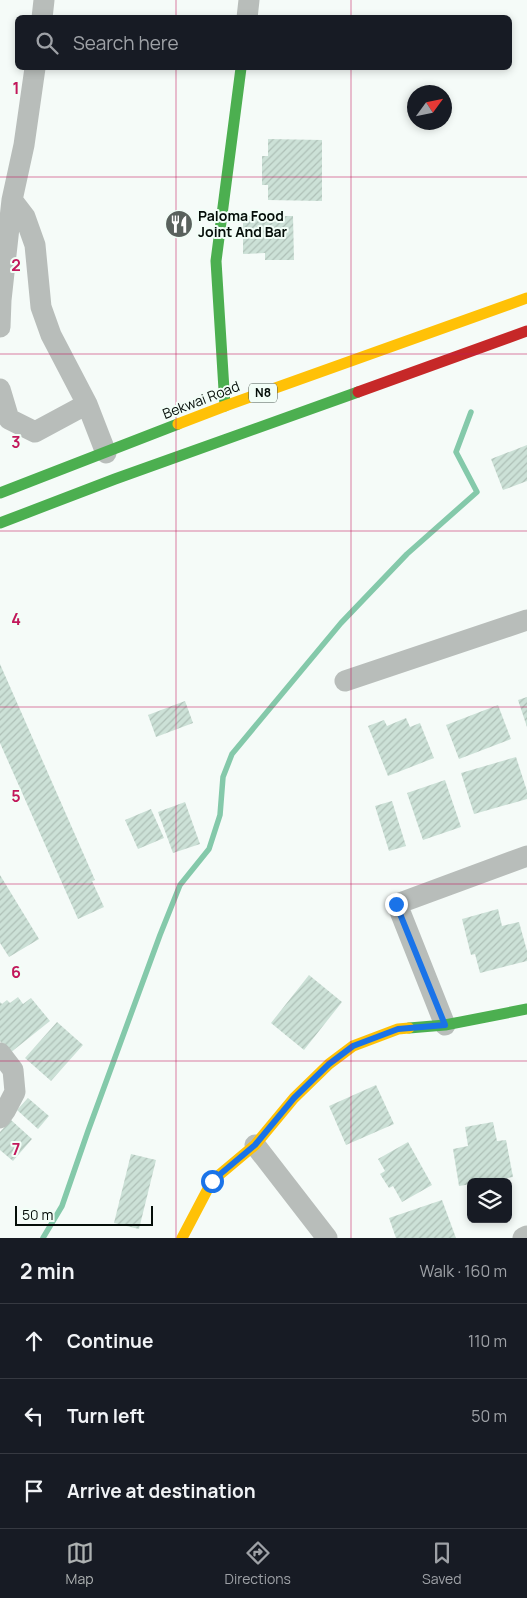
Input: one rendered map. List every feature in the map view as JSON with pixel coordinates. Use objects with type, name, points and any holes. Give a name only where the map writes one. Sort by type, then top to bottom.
[{"type":"main road","points":[[225,406],[216,261],[241,70]]},
{"type":"main road","name":"Bekwai Road","points":[[0,493],[225,406],[527,298]]},
{"type":"main road","name":"N8","points":[[0,523],[124,476],[527,331]]},
{"type":"main road","points":[[182,1238],[212,1181],[255,1145],[294,1098],[329,1064],[353,1046],[398,1029],[445,1025],[527,1009]]},
{"type":"street","points":[[42,15],[44,0]]},
{"type":"street","points":[[247,15],[249,0]]},
{"type":"street","points":[[0,326],[12,200],[24,145],[35,70]]},
{"type":"street","points":[[12,200],[25,217],[35,245],[41,307],[51,335],[87,404],[106,453]]},
{"type":"street","points":[[0,389],[9,419],[35,432],[87,404]]},
{"type":"street","points":[[345,681],[527,620]]},
{"type":"street","points":[[445,1025],[396,904],[527,856]]},
{"type":"street","points":[[0,1054],[13,1070],[15,1092],[0,1118]]},
{"type":"street","points":[[255,1145],[327,1238]]},
{"type":"street","points":[[523,1238],[527,1236]]},
{"type":"building","points":[[268,139],[322,140],[322,201],[268,200],[268,185],[262,185],[262,156],[268,156]]},
{"type":"building","points":[[243,216],[293,216],[294,260],[265,260],[265,253],[243,254]]},
{"type":"building","points":[[527,445],[527,481],[503,490],[491,459]]},
{"type":"building","points":[[0,664],[95,880],[92,881],[104,907],[78,919],[0,743]]},
{"type":"building","points":[[527,697],[527,727],[518,700]]},
{"type":"building","points":[[185,701],[193,723],[156,737],[148,715]]},
{"type":"building","points":[[498,705],[511,739],[459,759],[446,725]]},
{"type":"building","points":[[406,718],[410,727],[420,723],[434,758],[388,776],[368,726],[384,720],[387,726]]},
{"type":"building","points":[[516,757],[527,791],[527,799],[474,814],[461,773]]},
{"type":"building","points":[[445,780],[461,827],[423,840],[407,793]]},
{"type":"building","points":[[392,801],[406,846],[389,851],[375,806]]},
{"type":"building","points":[[185,802],[200,844],[173,853],[158,812]]},
{"type":"building","points":[[151,809],[164,838],[138,849],[125,820]]},
{"type":"building","points":[[0,875],[39,939],[9,957],[0,943]]},
{"type":"building","points":[[498,909],[502,926],[519,922],[527,951],[527,961],[480,973],[475,954],[471,955],[462,919]]},
{"type":"building","points":[[309,975],[342,1002],[304,1050],[271,1023]]},
{"type":"building","points":[[18,997],[23,1004],[31,998],[50,1021],[10,1053],[0,1041],[0,1002],[2,1004],[7,1000],[10,1003]]},
{"type":"building","points":[[57,1022],[83,1045],[51,1081],[25,1058]]},
{"type":"building","points":[[376,1085],[394,1124],[346,1145],[329,1106]]},
{"type":"building","points":[[28,1098],[49,1116],[38,1129],[17,1110]]},
{"type":"building","points":[[11,1120],[32,1139],[13,1161],[0,1150],[0,1132]]},
{"type":"building","points":[[493,1122],[497,1141],[506,1140],[513,1177],[467,1178],[467,1185],[459,1186],[453,1149],[468,1146],[465,1127]]},
{"type":"building","points":[[408,1142],[432,1185],[402,1202],[393,1186],[389,1188],[380,1174],[385,1171],[378,1159]]},
{"type":"building","points":[[131,1154],[156,1160],[139,1229],[114,1223]]},
{"type":"building","points":[[442,1200],[456,1238],[396,1238],[389,1218]]},
{"type":"waterway","points":[[43,1238],[62,1206],[160,935],[180,885],[209,849],[220,815],[223,777],[232,754],[341,623],[407,554],[477,492],[456,452],[471,412]]},
{"type":"traffic: fast","points":[[225,406],[216,261],[241,70]]},
{"type":"traffic: fast","points":[[0,523],[115,479],[358,392]]},
{"type":"traffic: fast","points":[[0,493],[178,424]]},
{"type":"traffic: fast","points":[[409,1028],[445,1025],[527,1009]]},
{"type":"traffic: slow","points":[[178,424],[527,298]]},
{"type":"traffic: slow","points":[[182,1238],[212,1181],[255,1145],[294,1098],[329,1064],[353,1046],[398,1029],[409,1028]]},
{"type":"traffic: jam","points":[[358,392],[527,331]]},
{"type":"place","name":"Paloma Food Joint And Bar","points":[[179,224]]},
{"type":"route","points":[[212,1181],[255,1145],[294,1098],[329,1064],[353,1046],[398,1029],[445,1025],[396,904]]}]
